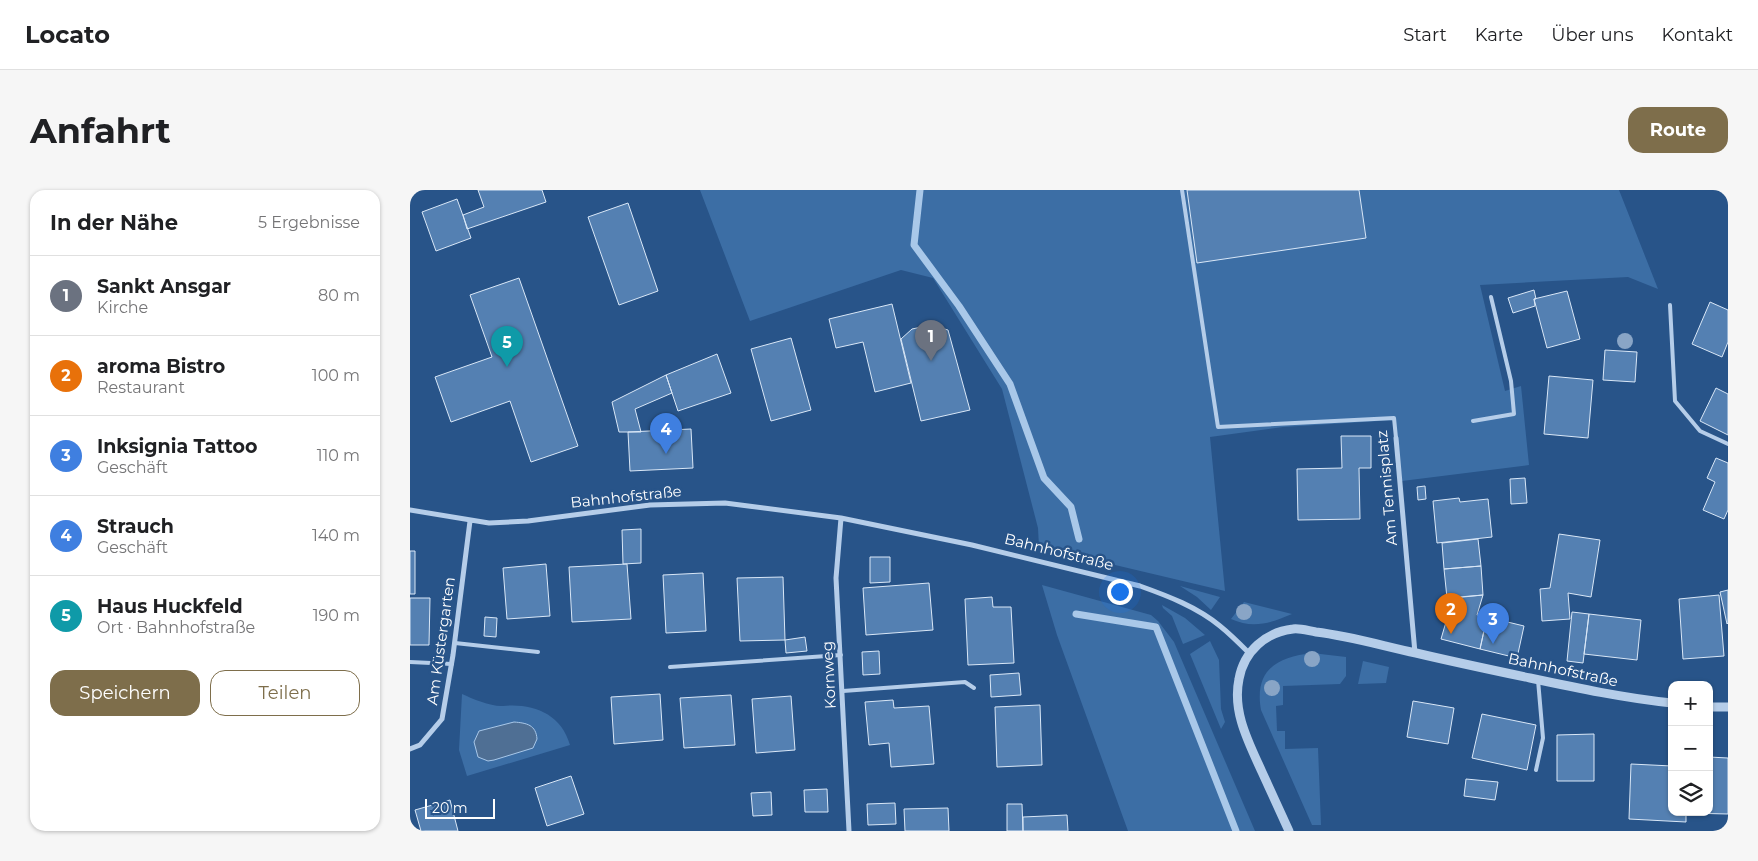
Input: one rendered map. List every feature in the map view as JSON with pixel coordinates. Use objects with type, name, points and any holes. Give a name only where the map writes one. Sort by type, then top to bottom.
[{"type":"street","name":"Am Tennisplatz","points":[[1396,438],[1415,653]]},
{"type":"street","name":"Bahnhofstraße","points":[[410,510],[489,523],[528,521],[650,505],[725,503],[840,518],[972,545],[1140,586],[1162,594],[1219,625],[1249,653],[1267,637],[1294,629],[1362,640],[1538,680],[1640,700],[1668,703]]},
{"type":"street","name":"Kornweg","points":[[840,518],[836,578],[849,831]]},
{"type":"street","name":"Am Küstergarten","points":[[410,749],[420,745],[442,719],[455,643],[470,521]]},
{"type":"street","points":[[1249,653],[1242,666],[1239,679],[1240,714],[1245,733],[1289,831]]},
{"type":"street","points":[[1713,707],[1728,707]]},
{"type":"lane","name":"Am Tennisplatz","points":[[1182,190],[1218,427],[1394,418],[1396,438]]},
{"type":"lane","points":[[1474,422],[1514,414],[1511,381],[1491,297]]},
{"type":"lane","points":[[1670,306],[1675,401],[1700,431],[1728,444]]},
{"type":"lane","points":[[455,643],[538,652]]},
{"type":"lane","points":[[670,667],[840,655]]},
{"type":"lane","points":[[410,662],[452,664]]},
{"type":"lane","points":[[1536,770],[1543,738],[1538,680]]},
{"type":"lane","points":[[843,691],[965,682],[974,688]]},
{"type":"shaded area","points":[[700,190],[1619,190],[1658,289],[1628,277],[1480,285],[1505,391],[1521,386],[1529,465],[1402,481],[1395,420],[1283,427],[1210,437],[1225,591],[1039,547],[1038,528],[1002,389],[933,278],[901,270],[750,321]]},
{"type":"shaded area","points":[[1042,585],[1151,615],[1158,621],[1174,642],[1255,831],[1128,831],[1057,635]]},
{"type":"shaded area","points":[[1180,586],[1220,597],[1211,610],[1197,597]]},
{"type":"shaded area","points":[[1244,602],[1292,614],[1262,624],[1247,624],[1231,619]]},
{"type":"shaded area","points":[[1162,605],[1185,618],[1205,635],[1183,644],[1172,616]]},
{"type":"shaded area","points":[[1210,641],[1219,660],[1221,709],[1225,722],[1221,729],[1190,654]]},
{"type":"shaded area","points":[[1312,653],[1346,657],[1346,676],[1340,684],[1283,686],[1283,705],[1276,706],[1277,731],[1285,731],[1285,749],[1318,748],[1321,825],[1312,825],[1261,710],[1260,696],[1261,685],[1265,675],[1271,668],[1288,658]]},
{"type":"shaded area","points":[[1363,661],[1389,667],[1386,683],[1358,684]]},
{"type":"shaded area","points":[[462,694],[494,705],[524,706],[544,712],[560,725],[570,745],[467,776],[459,750]]},
{"type":"shaded area","points":[[514,722],[527,724],[533,728],[537,739],[533,748],[488,761],[478,757],[474,742],[479,731]]},
{"type":"building","points":[[478,190],[542,190],[546,202],[467,229],[463,215],[484,207]]},
{"type":"building","points":[[1187,190],[1359,190],[1366,238],[1197,263]]},
{"type":"building","points":[[457,199],[471,238],[436,251],[422,212]]},
{"type":"building","points":[[628,203],[658,291],[619,305],[588,217]]},
{"type":"building","points":[[519,278],[578,446],[531,462],[510,401],[451,422],[435,377],[492,357],[470,295]]},
{"type":"building","points":[[1534,290],[1535,306],[1513,313],[1508,298]]},
{"type":"building","points":[[1567,291],[1580,339],[1547,348],[1534,299]]},
{"type":"building","points":[[1710,302],[1728,310],[1728,342],[1722,357],[1692,344]]},
{"type":"building","points":[[892,304],[911,383],[875,392],[863,342],[836,348],[829,319]]},
{"type":"building","points":[[931,325],[948,330],[970,410],[921,421],[901,339],[912,329]]},
{"type":"building","points":[[791,338],[811,410],[771,421],[751,349]]},
{"type":"building","points":[[1605,350],[1637,352],[1635,382],[1603,380]]},
{"type":"building","points":[[717,354],[731,393],[678,411],[666,375]]},
{"type":"building","points":[[666,375],[672,393],[635,409],[641,432],[619,432],[612,402]]},
{"type":"building","points":[[1549,376],[1593,380],[1588,438],[1544,434]]},
{"type":"building","points":[[1716,388],[1728,394],[1728,435],[1700,421]]},
{"type":"building","points":[[691,429],[693,468],[630,471],[628,432]]},
{"type":"building","points":[[1341,436],[1371,436],[1371,468],[1359,468],[1360,519],[1298,520],[1297,469],[1342,468]]},
{"type":"building","points":[[1716,458],[1728,463],[1728,510],[1724,519],[1703,510],[1715,482],[1707,478]]},
{"type":"building","points":[[1525,478],[1527,503],[1511,504],[1510,479]]},
{"type":"building","points":[[1425,486],[1426,499],[1418,500],[1417,487]]},
{"type":"building","points":[[1459,498],[1460,502],[1488,499],[1492,537],[1437,543],[1433,501]]},
{"type":"building","points":[[641,529],[641,563],[623,564],[622,530]]},
{"type":"building","points":[[1559,534],[1600,540],[1591,597],[1568,593],[1570,619],[1542,621],[1540,589],[1550,588]]},
{"type":"building","points":[[1478,539],[1481,566],[1444,569],[1442,543]]},
{"type":"building","points":[[410,551],[415,551],[415,594],[410,594]]},
{"type":"building","points":[[870,557],[890,557],[890,582],[870,583]]},
{"type":"building","points":[[546,564],[550,616],[507,619],[503,568]]},
{"type":"building","points":[[627,564],[631,619],[572,622],[569,567]]},
{"type":"building","points":[[1481,566],[1483,595],[1447,598],[1444,569]]},
{"type":"building","points":[[703,573],[706,631],[666,633],[663,575]]},
{"type":"building","points":[[783,577],[785,640],[740,641],[737,578]]},
{"type":"building","points":[[929,583],[933,630],[866,635],[863,588]]},
{"type":"building","points":[[1728,590],[1728,623],[1727,624],[1720,592]]},
{"type":"building","points":[[1483,595],[1477,615],[1487,617],[1480,649],[1441,639],[1453,598]]},
{"type":"building","points":[[1719,595],[1724,656],[1683,659],[1679,599]]},
{"type":"building","points":[[992,597],[993,607],[1011,607],[1014,663],[968,665],[965,599]]},
{"type":"building","points":[[410,598],[430,598],[429,645],[410,645]]},
{"type":"building","points":[[1572,612],[1589,614],[1583,663],[1567,661]]},
{"type":"building","points":[[1589,614],[1641,620],[1637,660],[1584,654]]},
{"type":"building","points":[[485,617],[497,618],[496,637],[484,636]]},
{"type":"building","points":[[1487,617],[1524,626],[1517,658],[1480,649]]},
{"type":"building","points":[[805,637],[807,651],[786,653],[785,640]]},
{"type":"building","points":[[879,651],[880,674],[863,675],[862,652]]},
{"type":"building","points":[[1019,673],[1021,695],[991,697],[990,675]]},
{"type":"building","points":[[660,694],[663,740],[614,744],[611,697]]},
{"type":"building","points":[[731,695],[735,745],[684,748],[680,698]]},
{"type":"building","points":[[791,696],[795,750],[756,753],[752,699]]},
{"type":"building","points":[[893,700],[894,708],[929,706],[934,764],[891,767],[889,743],[869,745],[865,702]]},
{"type":"building","points":[[1413,701],[1454,708],[1448,744],[1407,737]]},
{"type":"building","points":[[1040,705],[1042,765],[997,767],[995,707]]},
{"type":"building","points":[[1482,714],[1536,725],[1527,770],[1472,758]]},
{"type":"building","points":[[1594,734],[1594,781],[1557,781],[1557,735]]},
{"type":"building","points":[[1713,757],[1728,758],[1728,814],[1713,814]]},
{"type":"building","points":[[1631,764],[1668,766],[1668,816],[1686,816],[1686,822],[1629,819]]},
{"type":"building","points":[[571,776],[584,814],[547,826],[535,788]]},
{"type":"building","points":[[1466,779],[1498,782],[1495,800],[1464,796]]},
{"type":"building","points":[[827,789],[828,812],[805,812],[804,790]]},
{"type":"building","points":[[771,792],[772,815],[753,816],[751,793]]},
{"type":"building","points":[[450,800],[458,831],[421,831],[415,810]]},
{"type":"building","points":[[895,803],[896,824],[868,825],[867,804]]},
{"type":"building","points":[[1007,804],[1022,804],[1023,831],[1007,831]]},
{"type":"building","points":[[948,808],[949,831],[905,831],[904,809]]},
{"type":"building","points":[[1067,815],[1068,831],[1023,831],[1023,817]]},
{"type":"waterway","points":[[920,190],[914,245],[959,306],[1010,384],[1044,478],[1071,507],[1079,539]]},
{"type":"waterway","points":[[1076,614],[1156,627],[1236,831]]},
{"type":"place","name":"Sankt Ansgar","points":[[931,361]]},
{"type":"place","name":"Haus Huckfeld","points":[[507,367]]},
{"type":"place","name":"Strauch","points":[[666,454]]},
{"type":"place","name":"aroma Bistro","points":[[1451,634]]},
{"type":"place","name":"Inksignia Tattoo","points":[[1493,644]]}]
